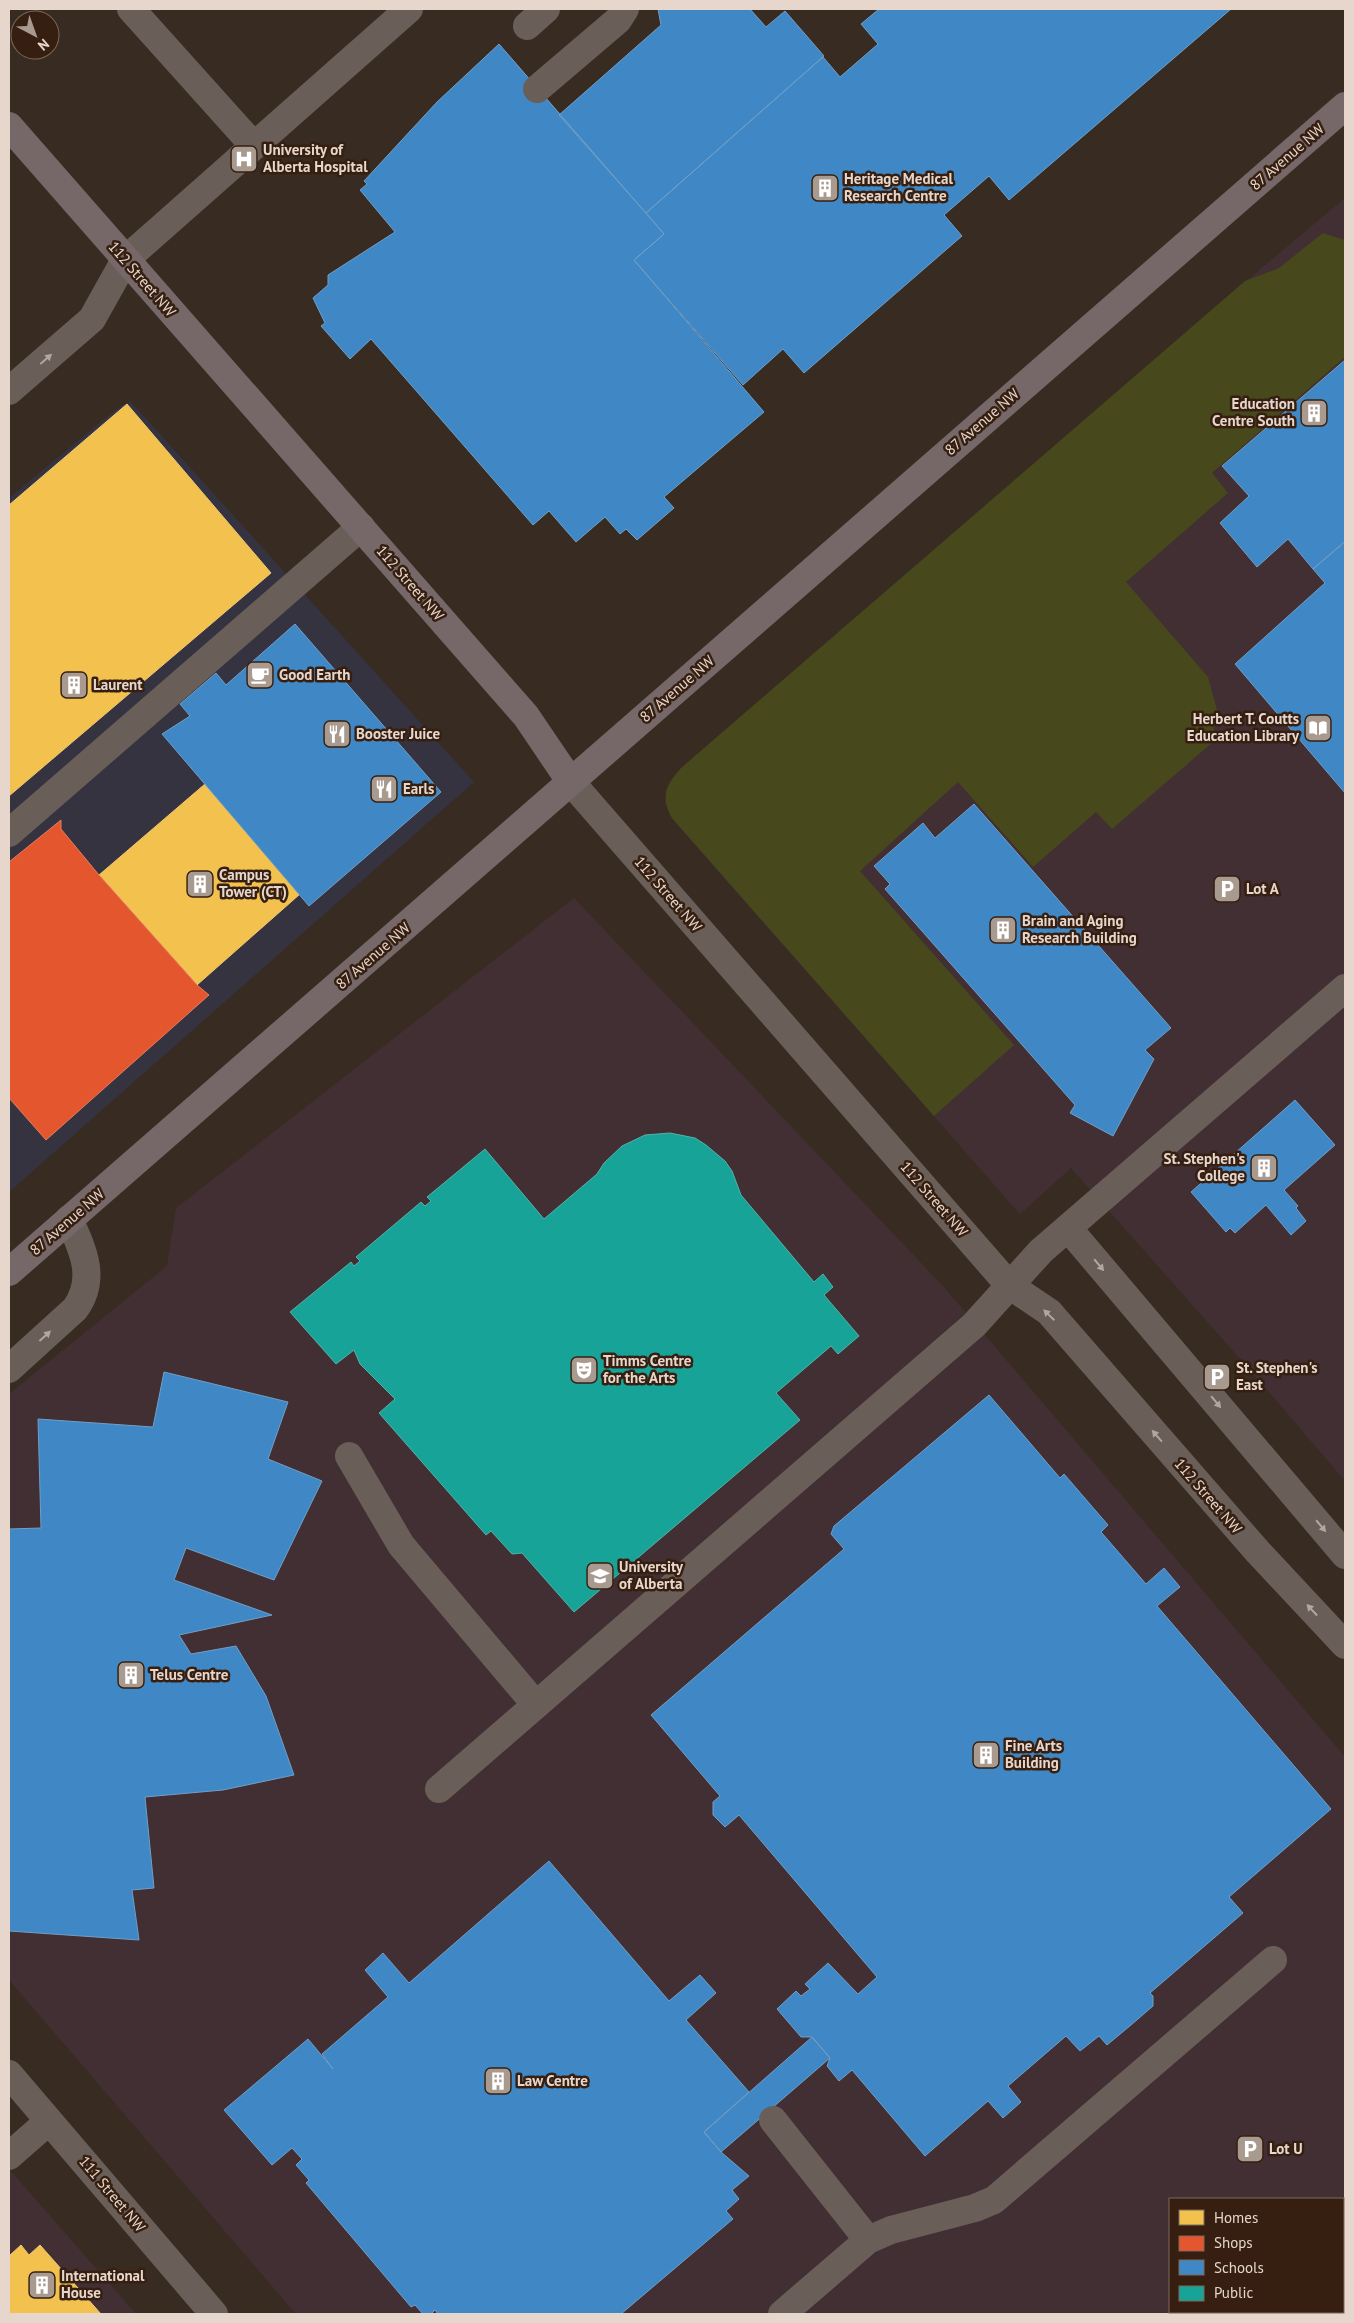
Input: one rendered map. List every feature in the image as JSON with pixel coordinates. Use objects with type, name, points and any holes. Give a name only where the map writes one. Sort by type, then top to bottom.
[{"type":"main road","name":"87 Avenue NW","points":[[9,1272],[1345,106]]},
{"type":"main road","name":"112 Street NW","points":[[9,126],[526,716],[570,781]]},
{"type":"street","points":[[131,9],[254,146]]},
{"type":"street","points":[[9,391],[92,319],[125,260],[409,9]]},
{"type":"street","points":[[537,89],[618,20],[625,9]]},
{"type":"street","points":[[9,833],[361,527]]},
{"type":"street","name":"112 Street NW","points":[[570,781],[1010,1285],[1049,1312],[1258,1552],[1345,1645]]},
{"type":"street","points":[[439,1789],[974,1325],[1041,1251],[1345,988]]},
{"type":"street","points":[[9,1369],[76,1309],[84,1297],[87,1286],[87,1270],[81,1245],[69,1219]]},
{"type":"street","points":[[1068,1228],[1345,1554]]},
{"type":"street","points":[[349,1456],[401,1545],[536,1705]]},
{"type":"street","points":[[782,2314],[868,2240],[891,2230],[975,2208],[994,2200],[1273,1960]]},
{"type":"street","name":"111 Street NW","points":[[9,2074],[214,2314]]},
{"type":"street","points":[[9,2156],[49,2120]]},
{"type":"street","points":[[773,2120],[868,2240]]},
{"type":"shaded area","points":[[1345,198],[1345,1481],[1250,1370],[1071,1168],[1020,1214],[679,827],[672,818],[665,803],[669,784],[681,768],[1246,281]]},
{"type":"shaded area","points":[[1323,233],[1345,240],[1345,357],[1212,473],[1228,493],[1126,582],[1208,677],[1220,721],[1213,728],[1220,736],[1112,829],[1096,812],[1033,867],[958,782],[860,871],[1014,1045],[934,1116],[672,818],[666,803],[668,785],[681,768],[1245,281],[1279,268]]},
{"type":"shaded area","points":[[130,401],[474,782],[9,1192],[9,498],[114,411]]},
{"type":"shaded area","name":"University of Alberta","points":[[574,898],[943,1286],[1345,1757],[1345,2314],[296,2314],[9,1980],[9,1394],[167,1266],[176,1208]]},
{"type":"shaded area","points":[[9,2169],[136,2314],[9,2314]]},
{"type":"building: Homes","name":"Laurent","points":[[127,404],[271,573],[9,796],[9,505]]},
{"type":"building: Homes","name":"Campus Tower (CT)","points":[[205,784],[300,894],[197,985],[99,875]]},
{"type":"building: Homes","name":"International House","points":[[21,2245],[29,2255],[40,2245],[101,2314],[9,2314],[9,2256]]},
{"type":"building: Shops","points":[[61,820],[61,829],[99,875],[197,985],[209,995],[46,1140],[9,1098],[9,862]]},
{"type":"building: Schools","points":[[658,9],[750,9],[766,27],[785,11],[824,56],[646,213],[559,115],[661,25]]},
{"type":"building: Schools","name":"Heritage Medical Research Centre","points":[[879,9],[1231,9],[1009,200],[989,176],[944,215],[962,236],[804,373],[783,349],[743,385],[634,260],[664,234],[646,213],[823,57],[840,77],[878,44],[861,24]]},
{"type":"building: Schools","points":[[499,44],[664,234],[634,260],[764,412],[664,497],[674,508],[637,540],[626,529],[620,534],[605,517],[576,542],[549,511],[533,525],[371,339],[350,359],[321,326],[325,323],[313,298],[328,285],[328,275],[395,232],[360,190],[367,184],[364,181],[437,102]]},
{"type":"building: Schools","name":"Education Centre South","points":[[1345,360],[1345,541],[1313,569],[1288,539],[1257,567],[1220,523],[1249,496],[1222,466]]},
{"type":"building: Schools","name":"Herbert T. Coutts Education Library","points":[[1345,542],[1345,793],[1235,664],[1325,583],[1313,569]]},
{"type":"building: Schools","points":[[295,624],[441,792],[309,906],[162,734],[190,716],[180,704],[216,673],[226,685]]},
{"type":"building: Schools","name":"Brain and Aging Research Building","points":[[974,804],[1171,1028],[1145,1050],[1154,1059],[1113,1136],[1070,1113],[1075,1105],[885,889],[890,884],[874,866],[923,823],[935,838]]},
{"type":"building: Schools","name":"St. Stephen's College","points":[[1295,1100],[1335,1145],[1284,1190],[1298,1206],[1296,1208],[1306,1221],[1291,1235],[1266,1205],[1235,1233],[1230,1228],[1226,1232],[1191,1192]]},
{"type":"building: Schools","name":"Telus Centre","points":[[164,1372],[288,1402],[268,1459],[322,1481],[274,1580],[186,1548],[174,1580],[272,1615],[179,1635],[191,1654],[236,1646],[266,1696],[294,1775],[223,1790],[145,1797],[154,1888],[132,1890],[139,1940],[9,1931],[9,1529],[41,1528],[38,1419],[153,1427]]},
{"type":"building: Schools","name":"Fine Arts Building","points":[[989,1395],[1060,1478],[1064,1474],[1108,1525],[1101,1532],[1146,1584],[1164,1568],[1180,1587],[1157,1606],[1331,1809],[1229,1897],[1243,1913],[1150,1993],[1153,1996],[1153,2006],[1131,2025],[1107,2045],[1099,2036],[1080,2051],[1066,2036],[1008,2086],[1021,2102],[1003,2118],[988,2101],[925,2156],[852,2070],[839,2081],[827,2066],[830,2058],[812,2037],[801,2037],[777,2009],[796,1991],[801,1996],[810,1989],[805,1984],[828,1963],[858,1994],[877,1977],[739,1815],[725,1827],[713,1815],[713,1802],[720,1796],[651,1715],[844,1549],[831,1534],[834,1526]]},
{"type":"building: Schools","name":"Law Centre","points":[[549,1861],[669,2001],[700,1975],[716,1993],[686,2020],[749,2092],[704,2132],[721,2152],[749,2176],[732,2190],[739,2199],[726,2211],[733,2219],[621,2314],[438,2314],[435,2310],[431,2314],[423,2314],[415,2305],[411,2307],[306,2183],[309,2180],[296,2165],[302,2159],[292,2148],[272,2165],[224,2110],[308,2039],[333,2069],[322,2054],[388,1997],[365,1970],[383,1953],[409,1983]]},
{"type":"building: Schools","points":[[812,2037],[830,2058],[721,2152],[704,2132]]},
{"type":"building: Public","name":"Timms Centre for the Arts","points":[[670,1133],[695,1138],[725,1161],[732,1171],[741,1195],[814,1282],[823,1274],[833,1287],[824,1295],[859,1336],[838,1354],[831,1346],[776,1393],[800,1420],[574,1612],[522,1553],[512,1554],[491,1531],[486,1535],[379,1413],[395,1399],[360,1364],[354,1350],[336,1364],[290,1312],[351,1262],[354,1266],[360,1261],[356,1257],[421,1202],[425,1206],[431,1201],[427,1197],[485,1149],[544,1219],[597,1174],[604,1163],[622,1146],[645,1135]]},
{"type":"place","name":"University of Alberta Hospital","points":[[244,159]]},
{"type":"place","name":"Heritage Medical Research Centre","points":[[825,188]]},
{"type":"place","name":"Education Centre South","points":[[1314,413]]},
{"type":"place","name":"Good Earth","points":[[260,675]]},
{"type":"place","name":"Laurent","points":[[74,685]]},
{"type":"place","name":"Herbert T. Coutts Education Library","points":[[1318,728]]},
{"type":"place","name":"Booster Juice","points":[[337,734]]},
{"type":"place","name":"Earls","points":[[384,789]]},
{"type":"place","name":"Campus Tower (CT)","points":[[200,884]]},
{"type":"place","name":"Lot A","points":[[1227,889]]},
{"type":"place","name":"Brain and Aging Research Building","points":[[1003,930]]},
{"type":"place","name":"St. Stephen's College","points":[[1264,1168]]},
{"type":"place","name":"Timms Centre for the Arts","points":[[584,1370]]},
{"type":"place","name":"St. Stephen's East","points":[[1217,1377]]},
{"type":"place","name":"University of Alberta","points":[[600,1576]]},
{"type":"place","name":"Telus Centre","points":[[131,1675]]},
{"type":"place","name":"Fine Arts Building","points":[[986,1755]]},
{"type":"place","name":"Law Centre","points":[[498,2081]]},
{"type":"place","name":"Lot U","points":[[1250,2149]]},
{"type":"place","name":"International House","points":[[42,2285]]}]
